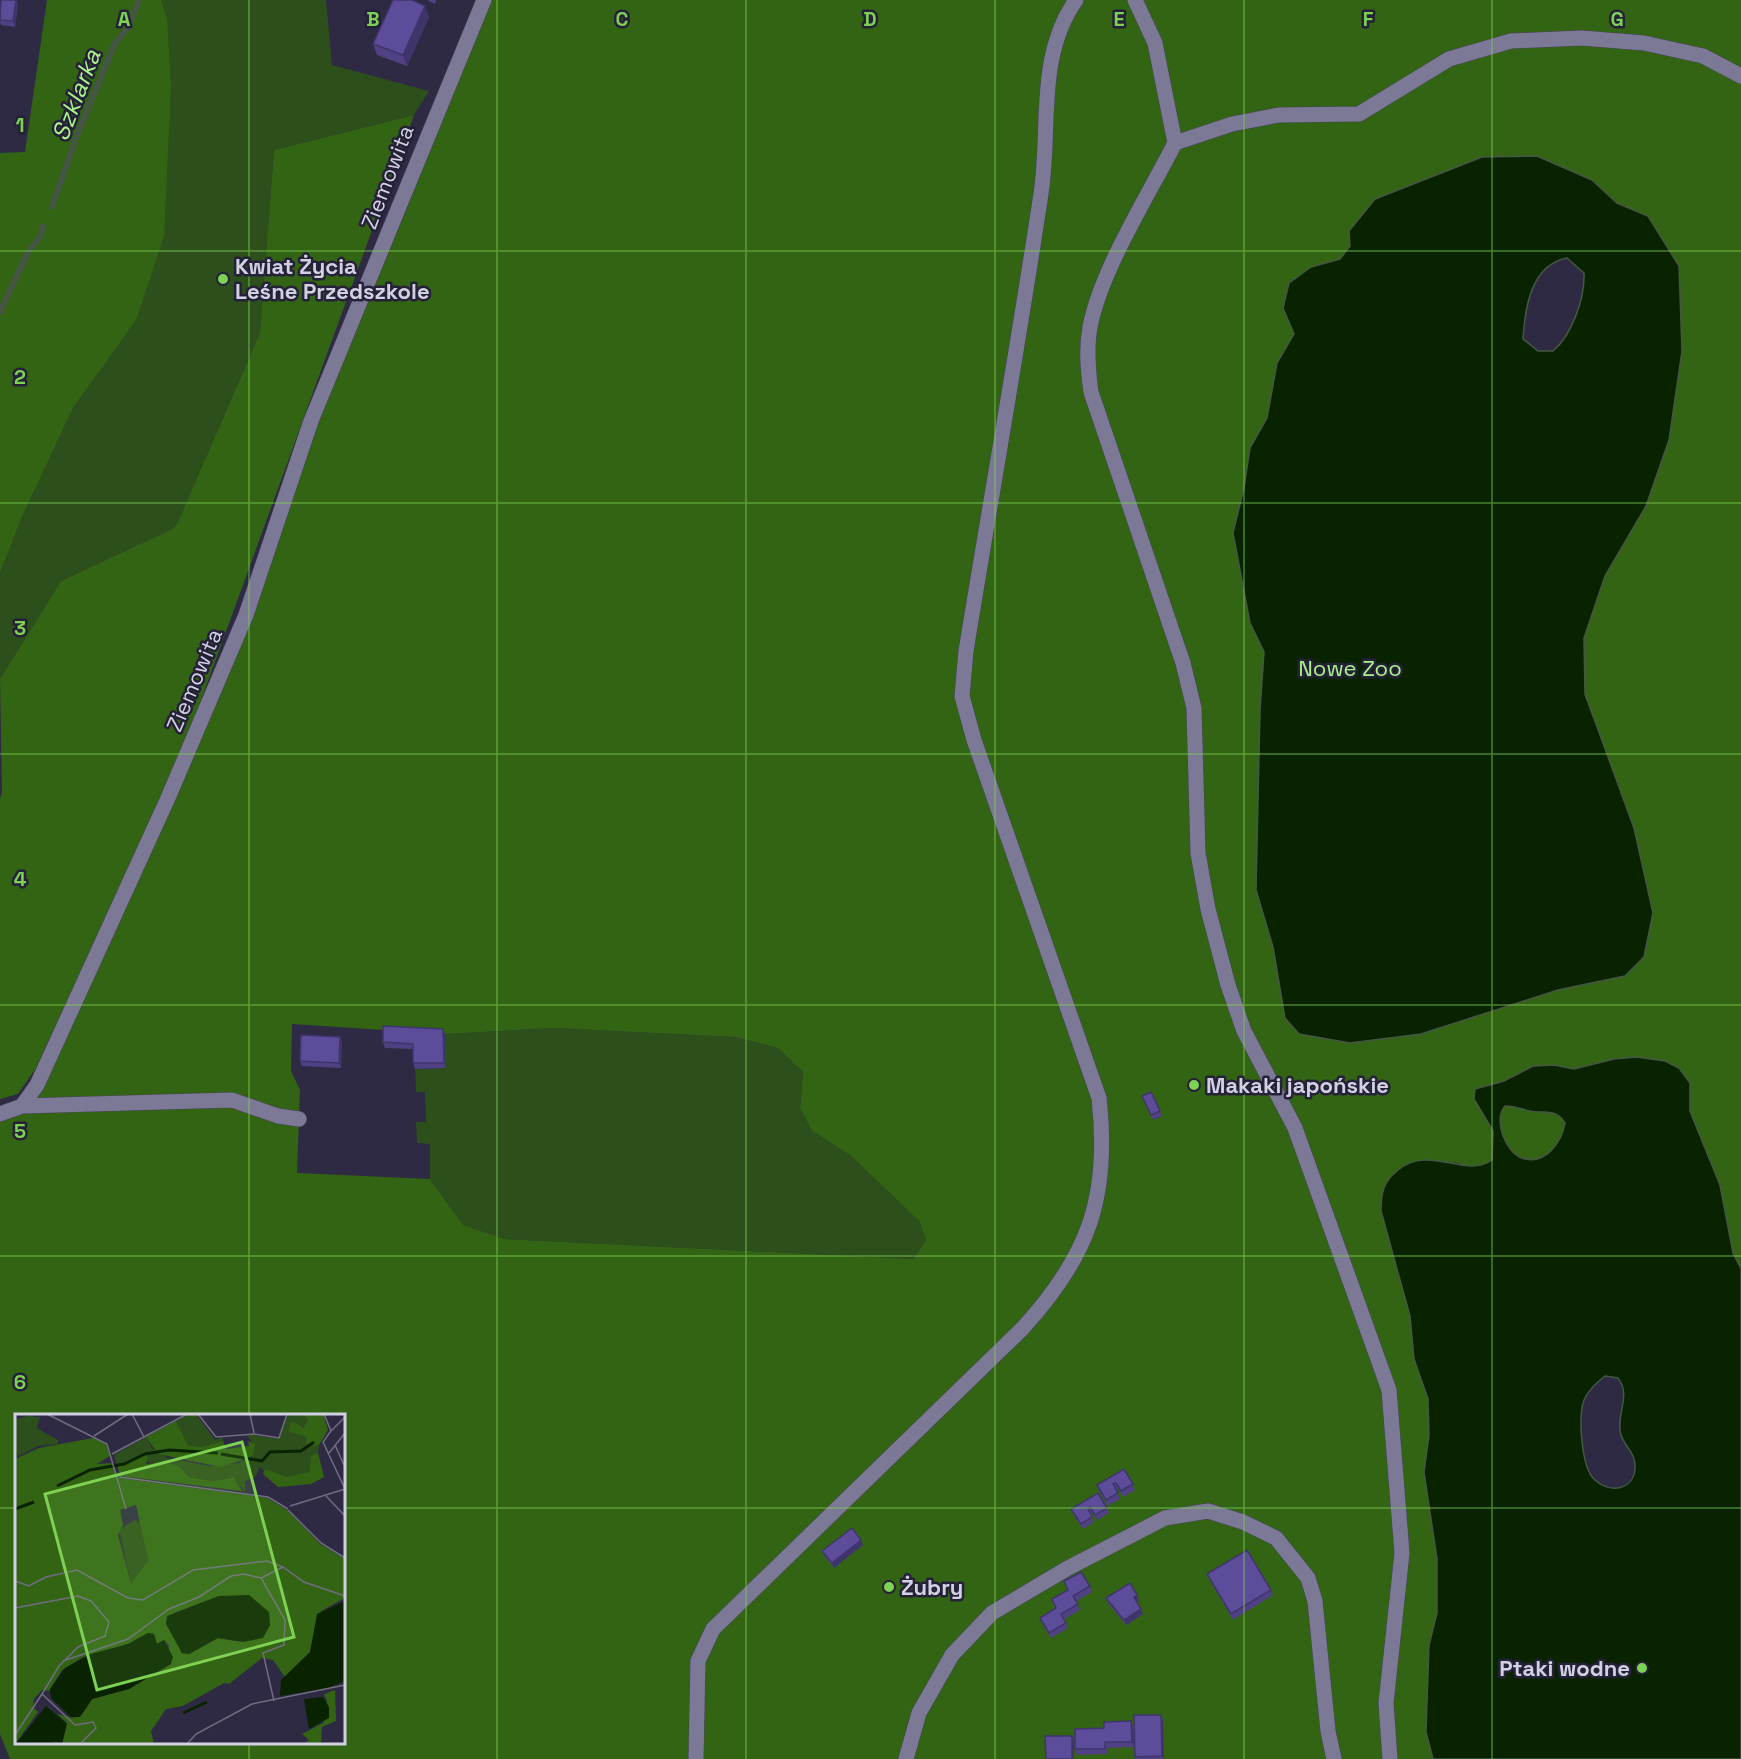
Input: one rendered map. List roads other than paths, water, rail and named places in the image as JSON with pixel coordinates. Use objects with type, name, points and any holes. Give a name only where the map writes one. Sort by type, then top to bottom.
[{"type":"street","name":"Ziemowita","points":[[22,1106],[37,1085],[168,798],[246,615],[311,421],[484,0]]},
{"type":"street","points":[[696,1759],[698,1661],[713,1629],[1022,1329],[1052,1296],[1078,1255],[1093,1216],[1101,1176],[1104,1138],[1099,1098],[974,740],[962,696],[966,651],[1042,190],[1050,57],[1063,18],[1076,0]]},
{"type":"street","points":[[1135,0],[1155,43],[1175,143],[1103,284],[1090,327],[1087,359],[1091,392],[1183,663],[1194,708],[1198,854],[1208,909],[1228,985],[1244,1031],[1295,1128],[1389,1390],[1402,1553],[1386,1703],[1390,1759]]},
{"type":"street","points":[[1175,143],[1232,124],[1279,115],[1359,114],[1449,59],[1511,41],[1582,38],[1644,43],[1702,56],[1741,76]]},
{"type":"street","points":[[0,1114],[22,1106],[232,1100],[278,1116],[299,1119]]},
{"type":"street","points":[[906,1759],[919,1713],[952,1655],[992,1613],[1068,1568],[1165,1518],[1208,1511],[1243,1522],[1276,1538],[1308,1578],[1315,1601],[1328,1731],[1334,1759]]},
{"type":"waterway","name":"Szklarka","points":[[52,207],[77,135],[115,43],[128,28],[139,0]]},
{"type":"waterway","name":"Szklarka","points":[[0,312],[28,252],[40,237],[43,226]]},
{"type":"place","name":"Kwiat Życia Leśne Przedszkole","points":[[223,279]]},
{"type":"place","name":"Makaki japońskie","points":[[1194,1085]]},
{"type":"place","name":"Żubry","points":[[889,1587]]},
{"type":"place","name":"Ptaki wodne","points":[[1642,1668]]},
{"type":"park label","name":"Nowe Zoo","points":[[1350,668]]}]
